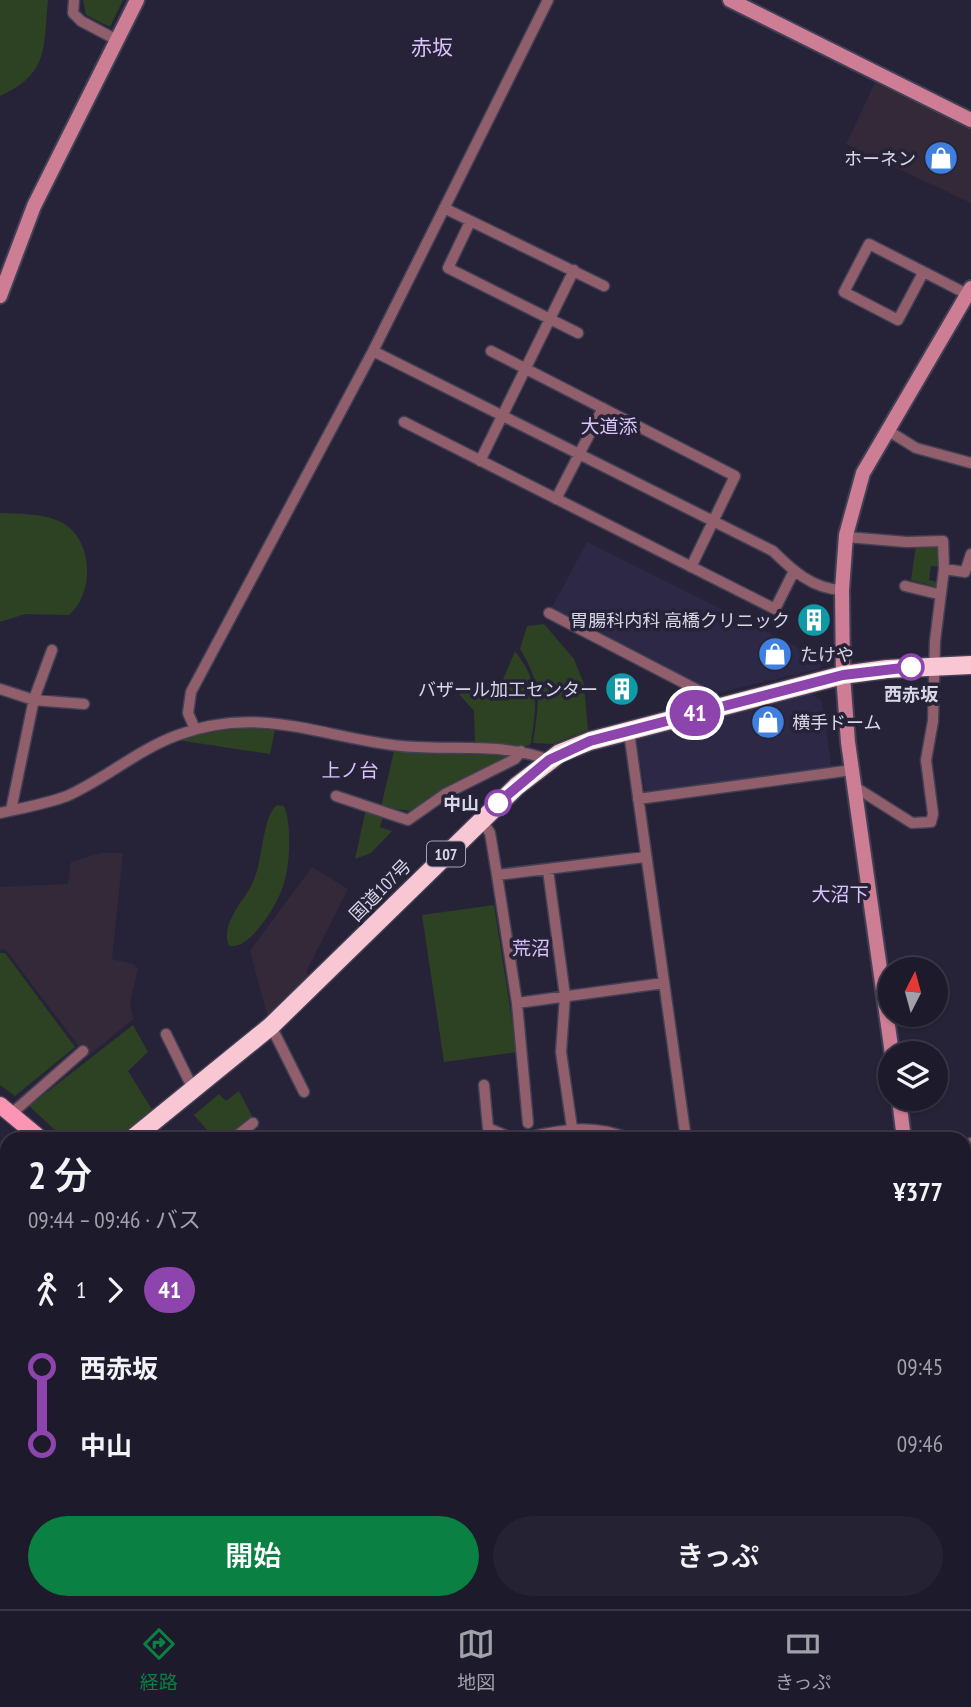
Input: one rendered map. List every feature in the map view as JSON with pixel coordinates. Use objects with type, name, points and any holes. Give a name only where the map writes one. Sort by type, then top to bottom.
[{"type":"highway","name":"国道107号","points":[[141,1132],[271,1026],[481,819],[549,760],[590,741],[843,675],[971,665]]},
{"type":"main road","points":[[3,1107],[33,1132]]},
{"type":"street","points":[[74,0],[73,13],[81,21],[117,40]]},
{"type":"street","points":[[0,296],[34,206],[137,0]]},
{"type":"street","points":[[195,729],[188,713],[191,692],[373,351],[548,0]]},
{"type":"street","points":[[730,0],[971,120]]},
{"type":"street","points":[[444,208],[604,286]]},
{"type":"street","points":[[470,222],[448,268],[578,333]]},
{"type":"street","points":[[890,1041],[852,770],[843,675],[842,590],[846,537],[863,473],[969,291],[923,273],[869,244],[844,292],[898,320],[923,273]]},
{"type":"street","points":[[480,461],[574,270]]},
{"type":"street","points":[[373,351],[773,551],[794,571],[829,590],[842,590]]},
{"type":"street","points":[[491,351],[735,476],[691,567]]},
{"type":"street","points":[[556,499],[603,408]]},
{"type":"street","points":[[404,422],[775,609],[794,571]]},
{"type":"street","points":[[887,430],[916,448],[971,463]]},
{"type":"street","points":[[846,537],[907,542],[943,541],[944,569],[938,594],[933,721],[926,760],[933,814],[931,822],[912,823],[855,787]]},
{"type":"street","points":[[944,569],[964,572],[971,554]]},
{"type":"street","points":[[905,586],[938,594]]},
{"type":"street","points":[[549,613],[713,698],[719,706]]},
{"type":"street","points":[[52,650],[34,700],[5,812],[66,796],[177,735],[195,729],[239,723],[283,722],[364,742],[521,751],[549,760]]},
{"type":"street","points":[[0,689],[34,700],[84,705]]},
{"type":"street","points":[[629,732],[685,1132]]},
{"type":"street","points":[[336,796],[408,820],[427,804],[515,758],[521,751]]},
{"type":"street","points":[[638,799],[852,770]]},
{"type":"street","points":[[481,819],[490,833],[517,1003],[528,1123]]},
{"type":"street","points":[[497,875],[645,857]]},
{"type":"street","points":[[548,870],[565,996],[561,1052],[572,1128]]},
{"type":"street","points":[[517,1003],[664,983]]},
{"type":"street","points":[[271,1026],[304,1092]]},
{"type":"street","points":[[166,1034],[193,1089]]},
{"type":"street","points":[[3,1107],[83,1051]]},
{"type":"street","points":[[484,1085],[488,1128],[499,1132]]},
{"type":"street","points":[[900,1111],[903,1132]]},
{"type":"street","points":[[242,1132],[253,1123]]},
{"type":"street","points":[[552,1132],[572,1128],[602,1132]]},
{"type":"street","points":[[585,1132],[587,1128]]},
{"type":"shaded area","points":[[875,83],[971,128],[971,203],[846,144]]},
{"type":"shaded area","points":[[587,542],[825,661],[819,669],[718,693],[643,660],[551,609]]},
{"type":"shaded area","points":[[808,692],[822,701],[832,770],[646,794],[636,740]]},
{"type":"shaded area","points":[[101,853],[123,853],[112,959],[133,964],[138,969],[130,1002],[133,1019],[87,1057],[6,950],[0,949],[0,887],[68,884],[71,862]]},
{"type":"shaded area","points":[[312,867],[348,889],[306,972],[309,976],[268,1018],[250,951]]},
{"type":"green space","points":[[0,0],[48,0],[44,45],[36,68],[28,78],[0,96]]},
{"type":"green space","points":[[83,0],[123,0],[110,27],[86,15]]},
{"type":"green space","points":[[0,513],[52,518],[70,528],[79,539],[87,565],[87,579],[78,605],[69,615],[25,614],[0,622]]},
{"type":"green space","points":[[916,545],[940,546],[941,567],[931,566],[929,580],[938,582],[937,587],[911,580]]},
{"type":"green space","points":[[544,624],[574,659],[584,684],[588,730],[553,744],[533,743],[537,716],[536,684],[520,649],[527,626]]},
{"type":"green space","points":[[515,651],[529,674],[535,695],[531,743],[528,746],[475,742],[474,711],[459,694],[502,682]]},
{"type":"green space","points":[[247,728],[275,730],[270,754],[177,740],[203,733]]},
{"type":"green space","points":[[394,751],[512,756],[465,781],[445,788],[412,811],[381,807]]},
{"type":"green space","points":[[277,805],[284,806],[289,834],[288,865],[281,891],[255,933],[246,941],[229,946],[227,937],[231,919],[255,877],[269,818]]},
{"type":"green space","points":[[366,809],[384,815],[380,827],[392,831],[371,853],[355,859]]},
{"type":"green space","points":[[494,905],[517,1052],[444,1062],[422,915]]},
{"type":"green space","points":[[0,953],[5,953],[75,1047],[15,1096],[0,1085]]},
{"type":"green space","points":[[133,1025],[148,1052],[128,1071],[153,1111],[130,1132],[57,1132],[29,1106]]},
{"type":"green space","points":[[239,1091],[253,1118],[236,1132],[209,1132],[194,1115],[219,1094],[226,1101]]},
{"type":"bus line","name":"41","points":[[498,803],[549,760],[590,741],[843,675],[911,667]]},
{"type":"place","name":"ホーネン","points":[[941,158]]},
{"type":"place","name":"胃腸科内科 高橋クリニック","points":[[814,620]]},
{"type":"place","name":"たけや","points":[[775,654]]},
{"type":"place","name":"西赤坂","points":[[911,667]]},
{"type":"place","name":"バザール加工センター","points":[[622,689]]},
{"type":"place","name":"横手ドーム","points":[[768,722]]},
{"type":"place","name":"中山","points":[[498,803]]},
{"type":"district","name":"赤坂","points":[[432,47]]},
{"type":"district","name":"大道添","points":[[609,426]]},
{"type":"district","name":"上ノ台","points":[[350,770]]},
{"type":"district","name":"大沼下","points":[[840,894]]},
{"type":"district","name":"荒沼","points":[[531,948]]}]
